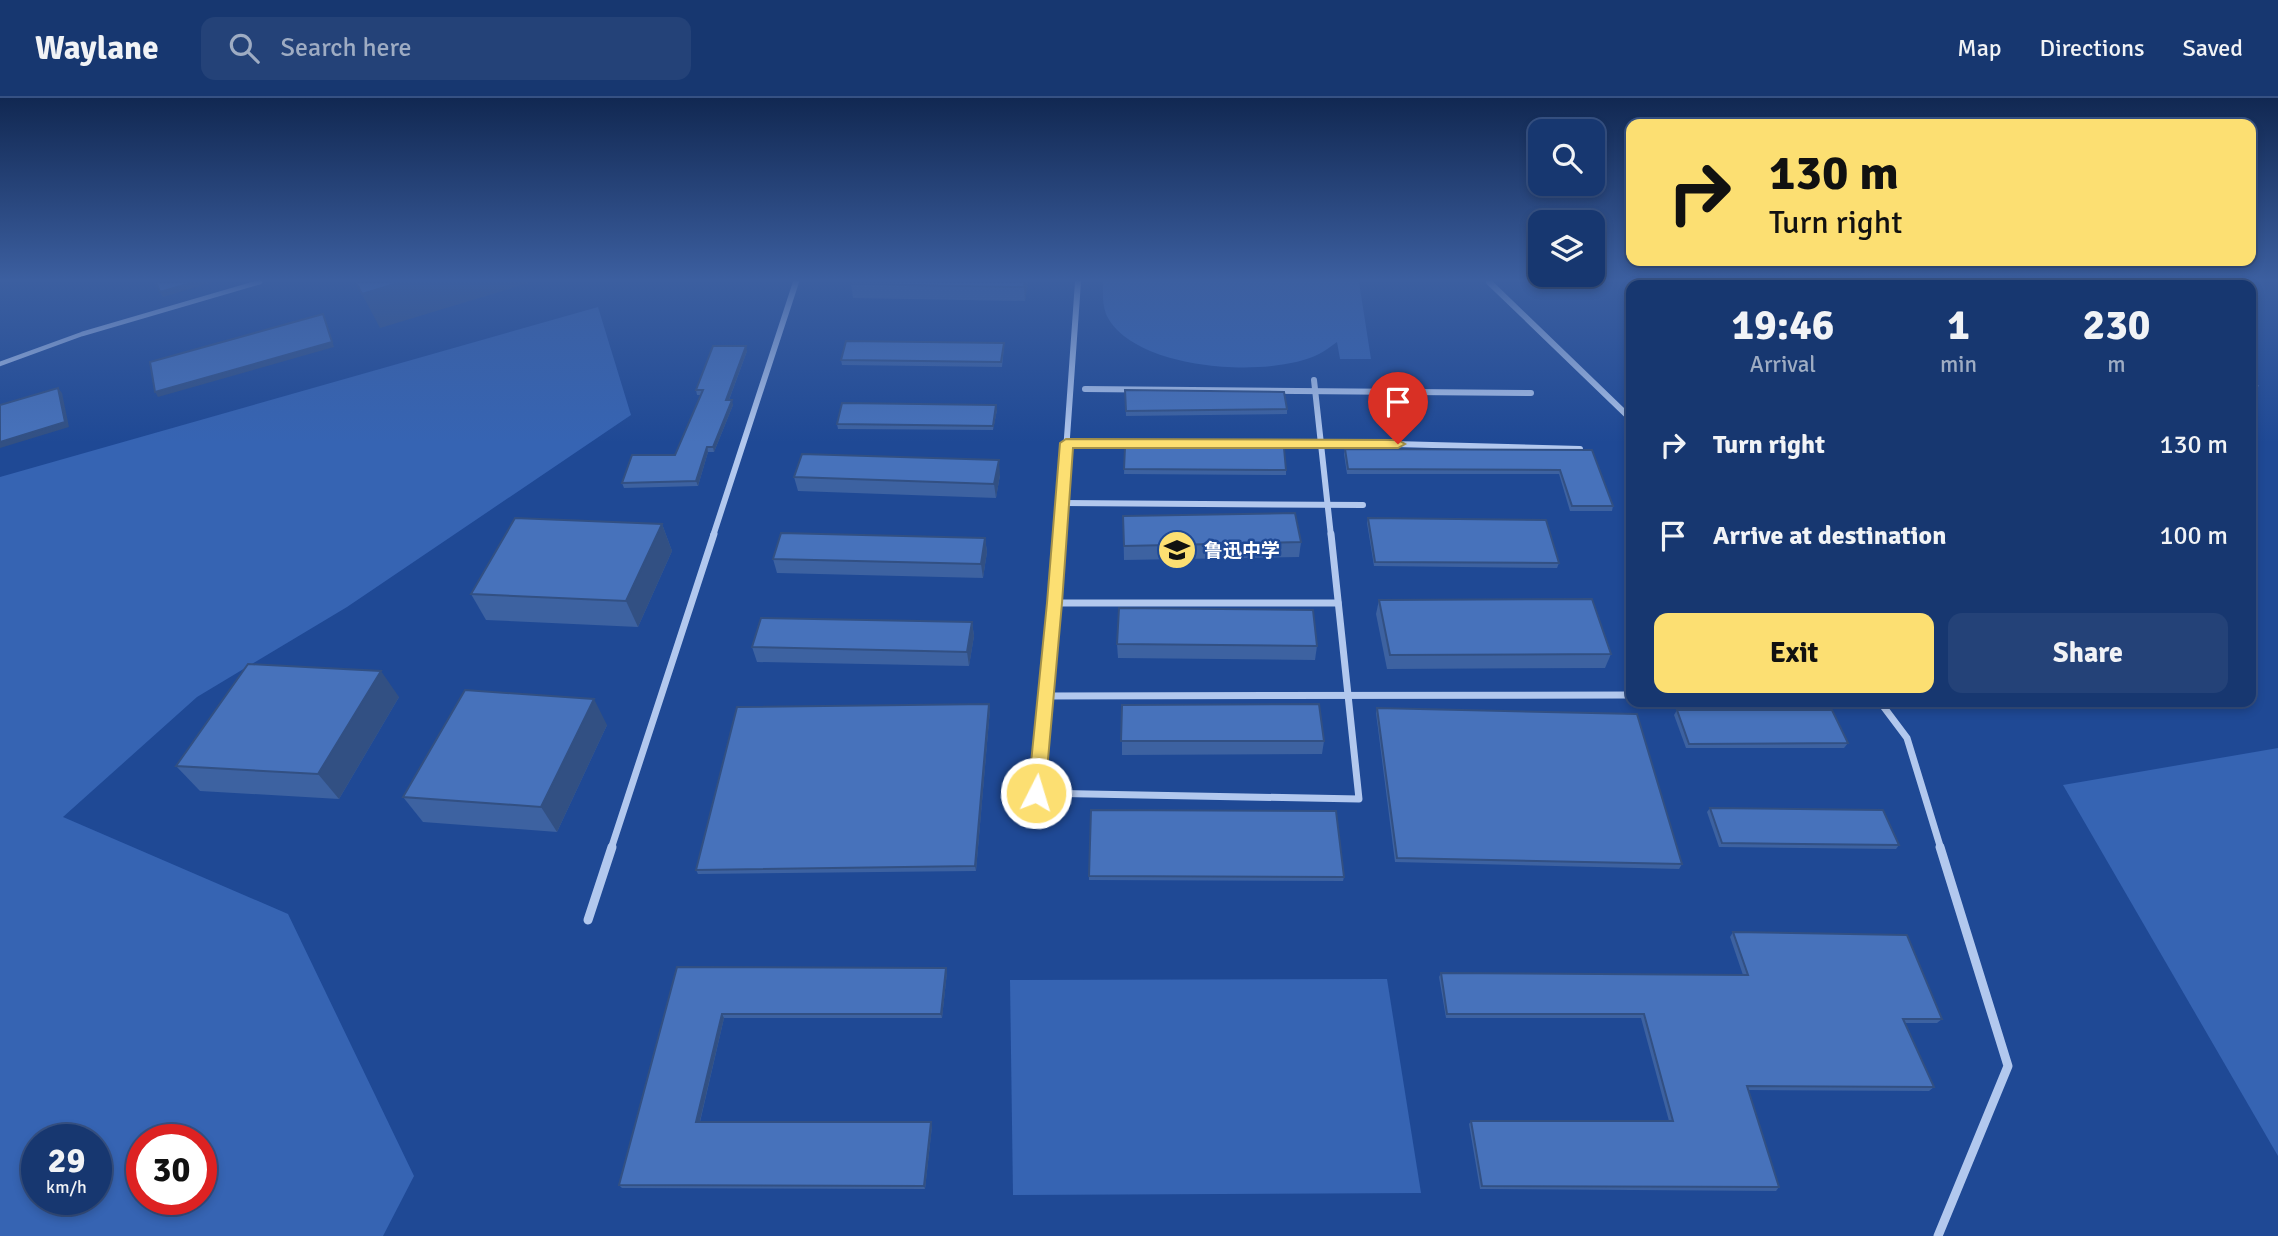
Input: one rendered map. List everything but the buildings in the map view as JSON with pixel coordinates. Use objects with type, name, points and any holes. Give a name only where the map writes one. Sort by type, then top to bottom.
[{"type":"street","points":[[588,920],[779,335]]},
{"type":"street","points":[[1074,335],[1055,603],[1036,793],[1359,799],[1314,380]]},
{"type":"street","points":[[1544,335],[1626,414]]},
{"type":"street","points":[[1085,389],[1531,393]]},
{"type":"street","points":[[1066,443],[1320,442],[1580,449]]},
{"type":"street","points":[[1062,503],[1363,505]]},
{"type":"street","points":[[1055,603],[1338,603]]},
{"type":"street","points":[[1044,696],[1626,695]]},
{"type":"street","points":[[1885,707],[1907,738],[2008,1066],[1938,1236]]},
{"type":"lane","points":[[0,364],[79,335]]},
{"type":"shaded area","points":[[499,335],[607,335],[631,415],[347,607],[197,697],[63,817],[288,914],[414,1176],[383,1236],[0,1236],[0,477]]},
{"type":"shaded area","points":[[1124,335],[1367,335],[1371,359],[1340,359],[1337,342],[1319,354],[1297,362],[1237,367],[1204,365],[1143,348]]},
{"type":"shaded area","points":[[2278,748],[2278,1156],[2063,785]]},
{"type":"shaded area","points":[[1387,979],[1421,1193],[1013,1195],[1010,980]]},
{"type":"place","name":"鲁迅中学","points":[[1177,550]]},
{"type":"route","points":[[1036,793],[1055,603],[1066,443],[1398,444]]}]
